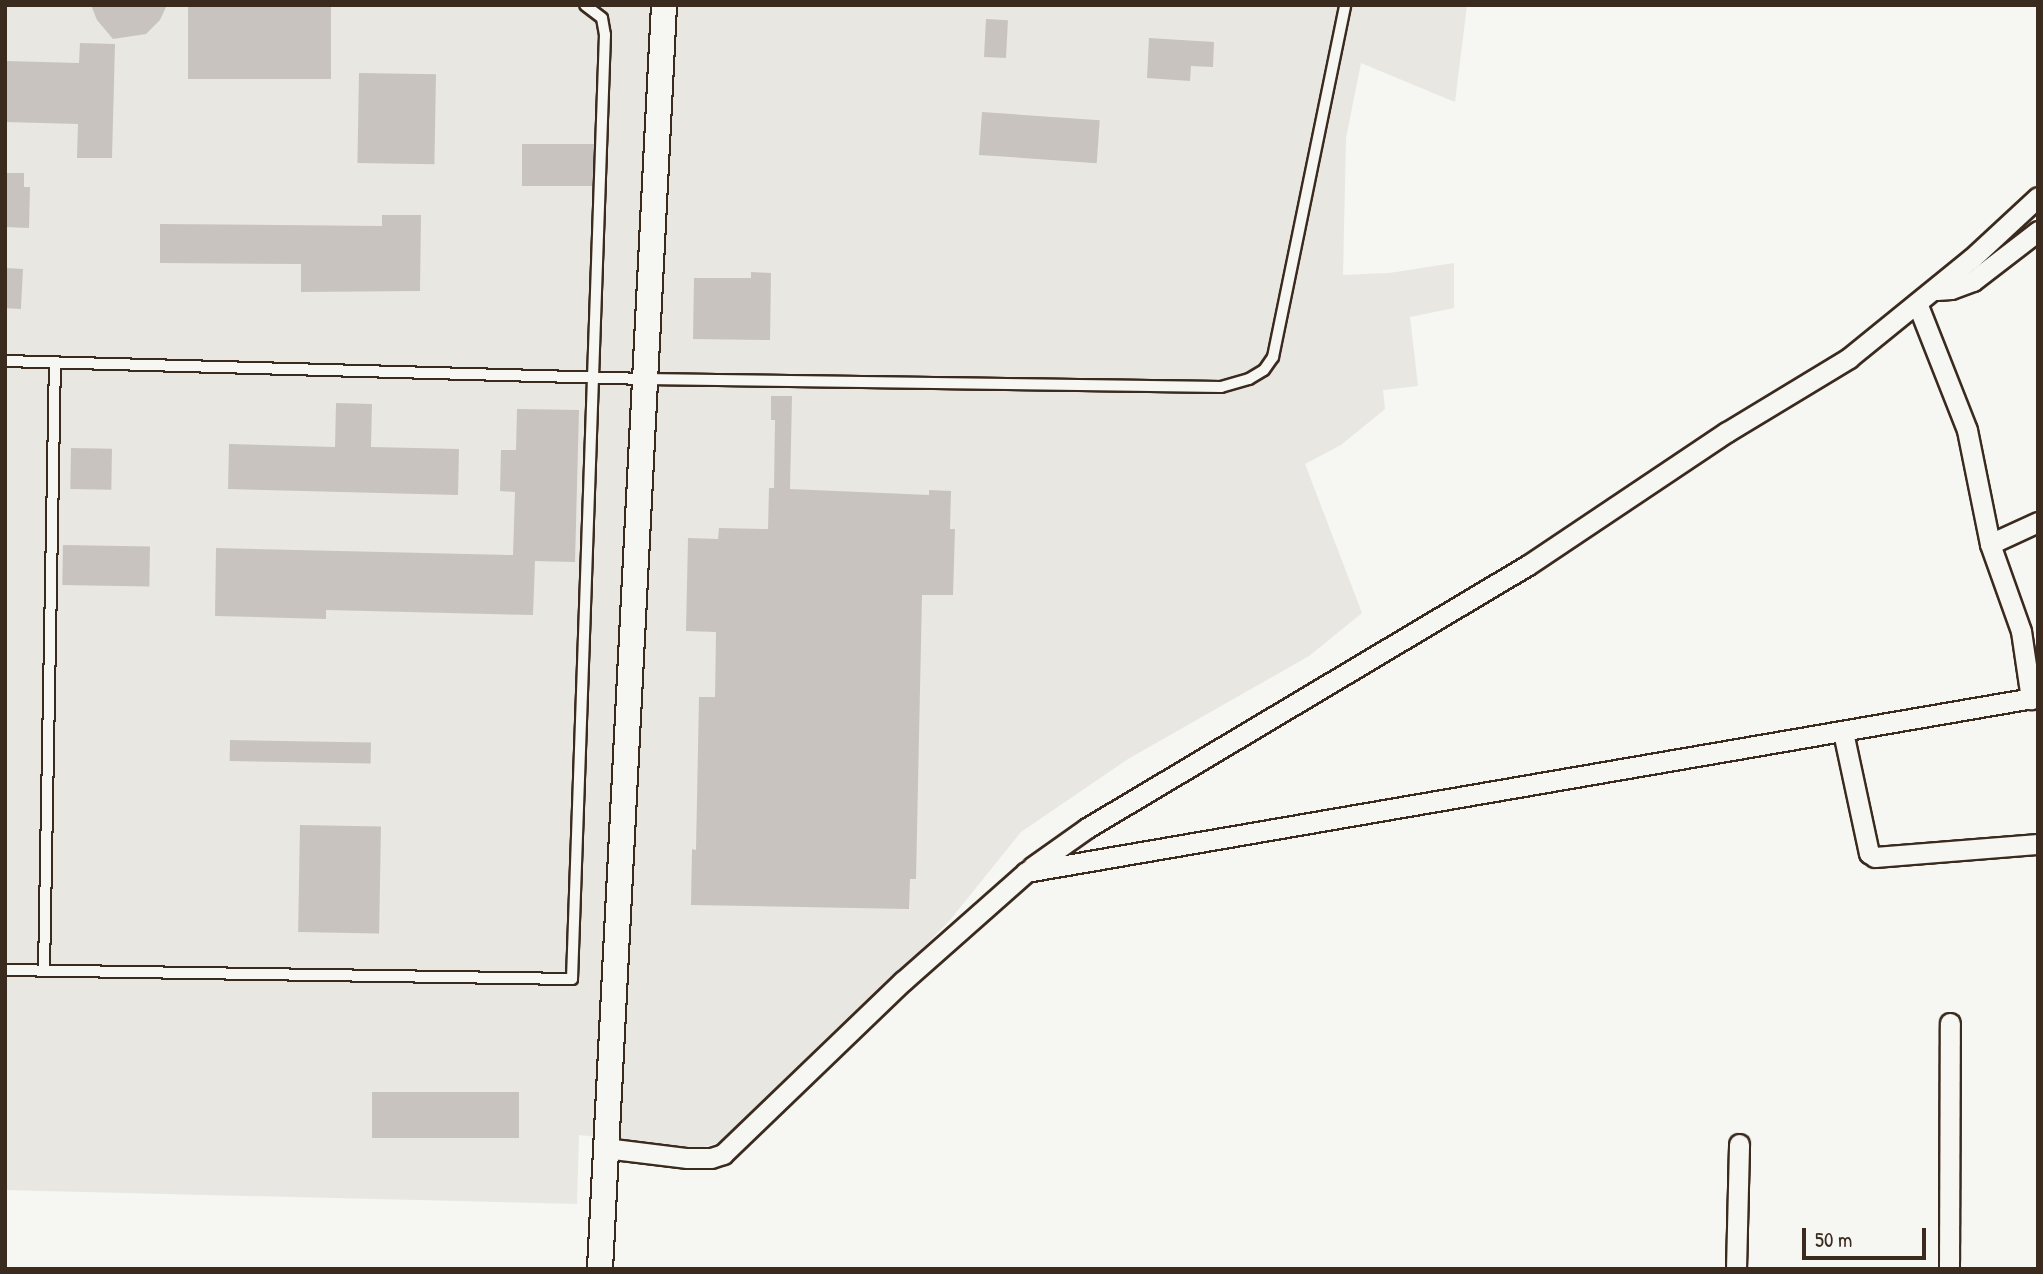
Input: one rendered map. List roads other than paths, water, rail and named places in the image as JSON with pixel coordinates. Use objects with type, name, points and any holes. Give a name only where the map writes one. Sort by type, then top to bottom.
[{"type":"street","points":[[600,1269],[664,5]]},
{"type":"street","points":[[605,1148],[687,1158],[710,1158],[723,1154],[903,981],[1026,872],[1087,828],[1528,565],[1727,432],[1849,358],[1925,297],[2038,197]]},
{"type":"street","points":[[1925,297],[1973,281],[2038,231]]},
{"type":"street","points":[[1026,872],[2034,698],[2021,631],[1990,544],[1968,430],[1925,297]]},
{"type":"street","points":[[1990,544],[2038,522]]},
{"type":"street","points":[[1843,732],[1869,853],[1875,857],[2038,844]]},
{"type":"street","points":[[1949,1269],[1950,1023]]},
{"type":"street","points":[[1737,1269],[1739,1144]]},
{"type":"lane","points":[[5,970],[572,979],[605,35],[602,18],[585,5]]},
{"type":"lane","points":[[5,361],[645,379],[1221,387],[1249,379],[1264,370],[1273,357],[1345,5]]},
{"type":"lane","points":[[44,971],[55,362]]}]
